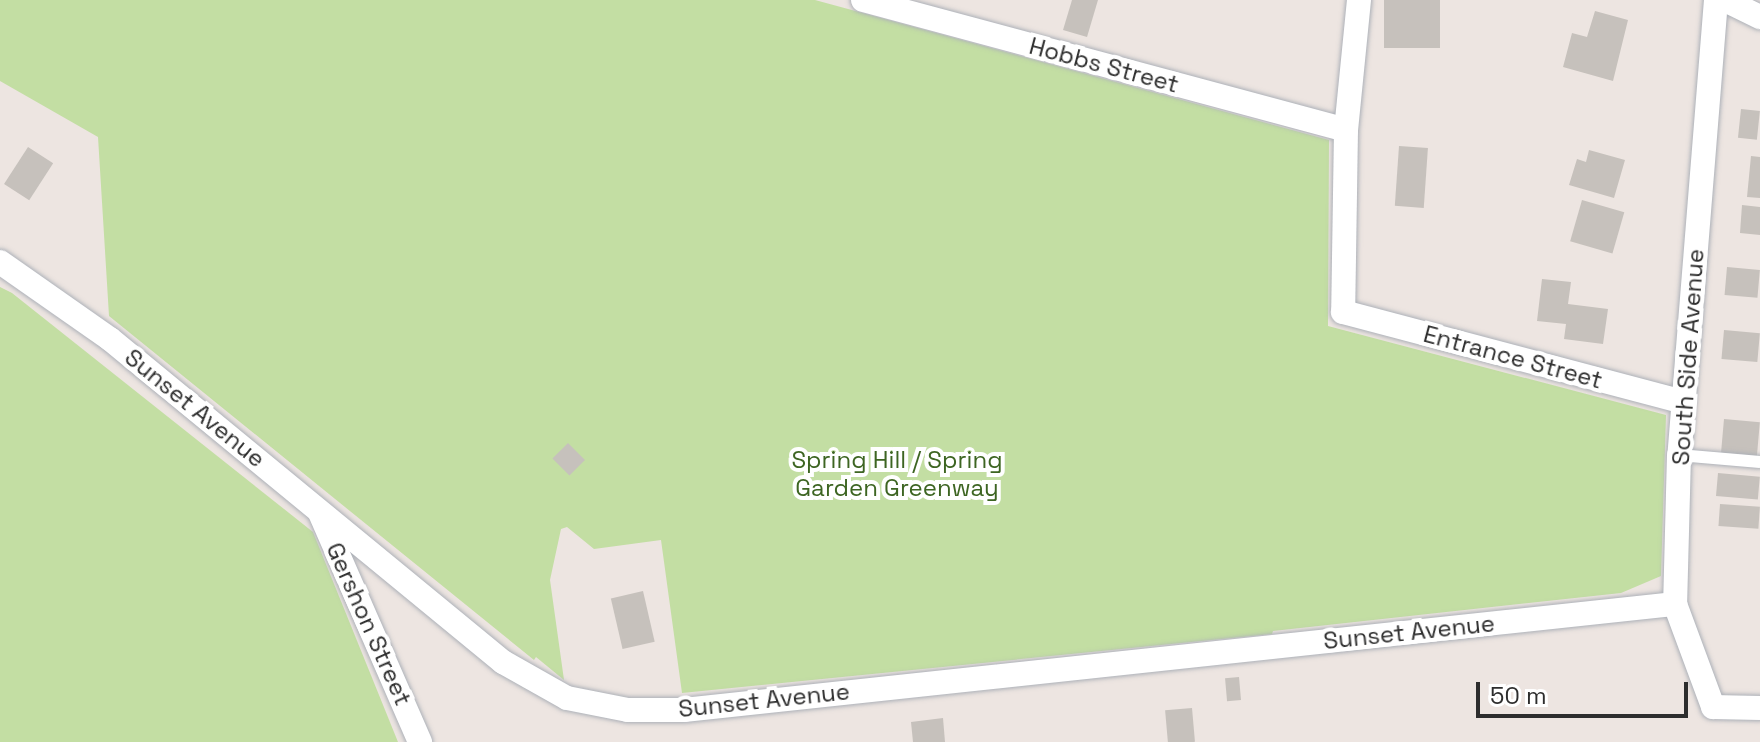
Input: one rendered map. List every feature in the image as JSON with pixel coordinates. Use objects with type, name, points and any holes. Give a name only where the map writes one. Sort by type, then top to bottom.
[{"type":"street","name":"Hobbs Street","points":[[863,0],[1346,130]]},
{"type":"street","points":[[1346,130],[1359,0]]},
{"type":"street","name":"South Side Avenue","points":[[1716,0],[1679,455],[1675,604],[1713,707],[1760,708]]},
{"type":"street","points":[[1725,0],[1760,17]]},
{"type":"street","name":"Entrance Street","points":[[1346,130],[1343,312],[1683,402]]},
{"type":"street","name":"Sunset Avenue","points":[[0,262],[21,273],[110,339],[503,662],[567,698],[628,710],[700,708],[1675,604]]},
{"type":"street","name":"Gershon Street","points":[[317,507],[420,742]]},
{"type":"lane","points":[[1679,455],[1760,462]]},
{"type":"green space","name":"Spring Hill / Spring Garden Greenway","points":[[0,0],[815,0],[1329,140],[1328,326],[1666,415],[1661,576],[1621,593],[1273,631],[1272,634],[682,693],[661,540],[594,549],[567,527],[561,529],[550,580],[564,680],[536,657],[534,660],[109,316],[98,137],[0,81]]},
{"type":"green space","points":[[0,287],[12,293],[313,532],[398,742],[0,742]]},
{"type":"building","points":[[1072,0],[1098,0],[1087,37],[1063,30]]},
{"type":"building","points":[[1384,0],[1440,0],[1440,48],[1384,48]]},
{"type":"building","points":[[1595,11],[1628,20],[1613,81],[1563,67],[1572,33],[1587,37]]},
{"type":"building","points":[[1741,109],[1760,111],[1757,140],[1738,138]]},
{"type":"building","points":[[1399,146],[1428,148],[1424,208],[1395,206]]},
{"type":"building","points":[[28,147],[53,163],[29,200],[4,184]]},
{"type":"building","points":[[1589,150],[1625,160],[1614,198],[1569,185],[1577,159],[1586,162]]},
{"type":"building","points":[[1751,156],[1760,157],[1760,198],[1747,197]]},
{"type":"building","points":[[1582,200],[1624,212],[1612,253],[1570,241]]},
{"type":"building","points":[[1742,205],[1760,207],[1760,235],[1740,233]]},
{"type":"building","points":[[1727,267],[1760,270],[1757,298],[1725,295]]},
{"type":"building","points":[[1542,279],[1571,282],[1568,304],[1608,309],[1603,344],[1564,339],[1566,324],[1537,321]]},
{"type":"building","points":[[1724,330],[1760,333],[1757,362],[1721,359]]},
{"type":"building","points":[[1724,419],[1760,422],[1757,456],[1721,453]]},
{"type":"building","points":[[568,443],[585,460],[569,476],[552,459]]},
{"type":"building","points":[[1718,473],[1760,477],[1758,500],[1716,496]]},
{"type":"building","points":[[1720,504],[1760,507],[1758,529],[1718,526]]},
{"type":"building","points":[[643,591],[655,642],[623,649],[611,598]]},
{"type":"building","points":[[1239,677],[1241,700],[1227,701],[1225,678]]},
{"type":"building","points":[[1192,708],[1195,742],[1168,742],[1165,710]]},
{"type":"building","points":[[943,718],[945,742],[913,742],[911,722]]}]
